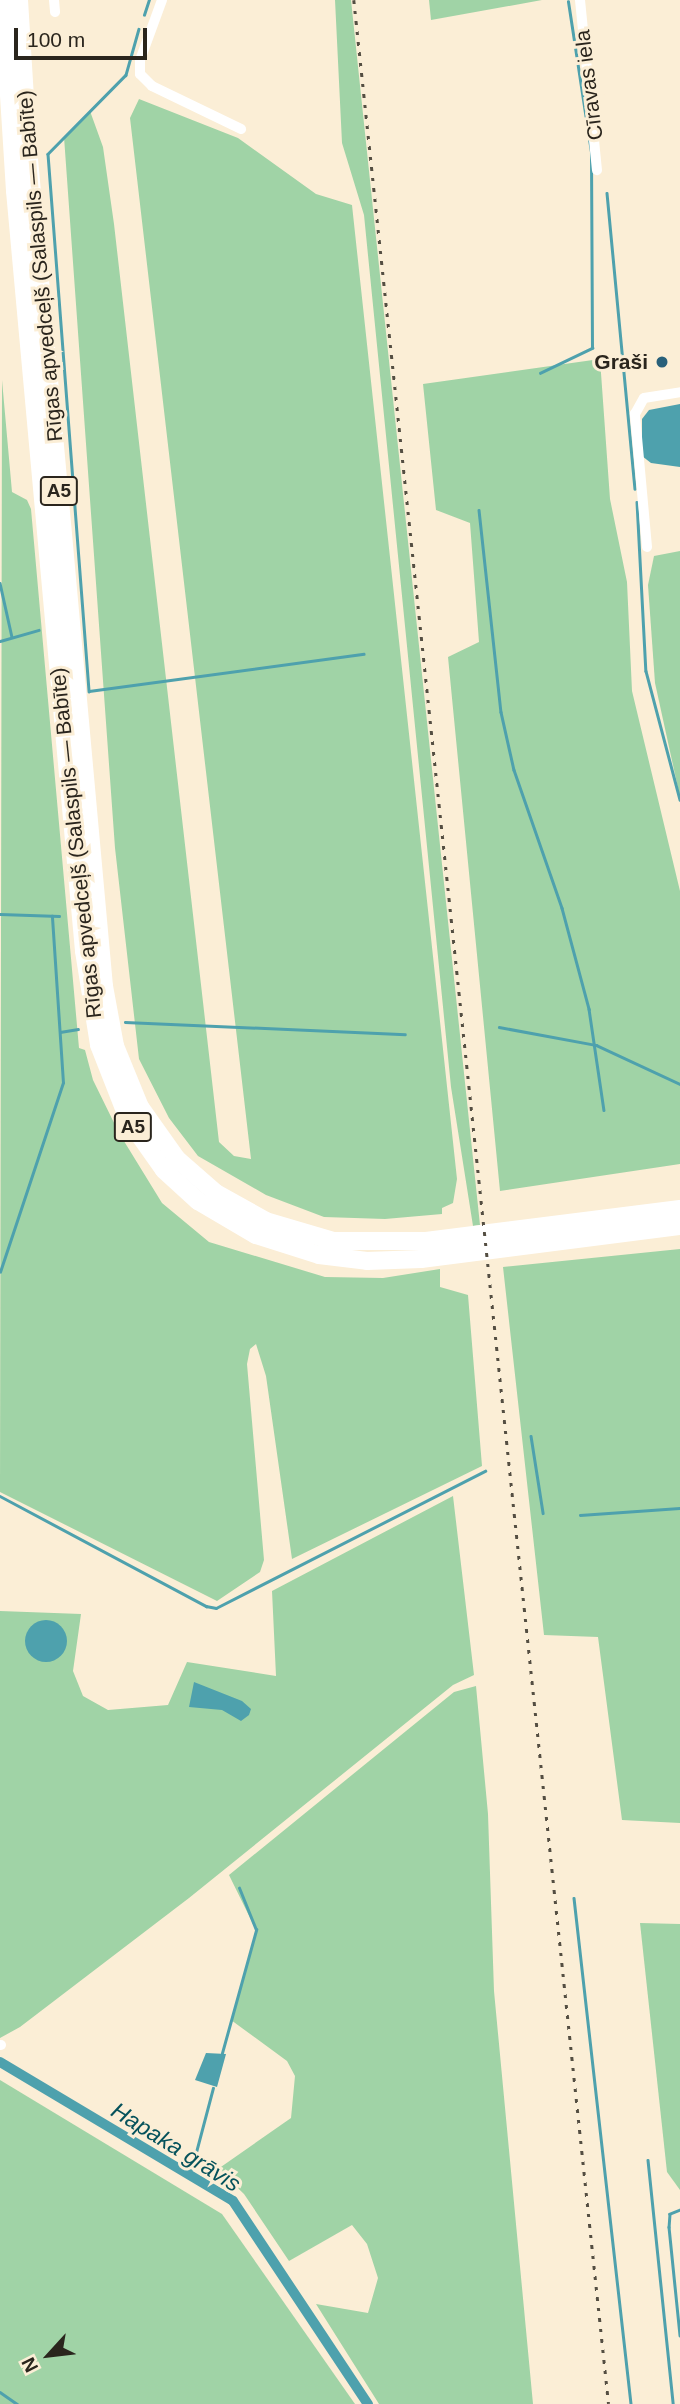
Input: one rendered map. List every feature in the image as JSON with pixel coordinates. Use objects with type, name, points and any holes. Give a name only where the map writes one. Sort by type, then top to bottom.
[{"type":"highway","name":"Rīgas apvedceļš (Salaspils — Babīte)","points":[[3,0],[18,117],[103,976],[112,1032],[126,1078],[148,1122],[177,1158],[216,1193],[257,1217],[300,1233],[349,1243],[455,1246],[680,1226]]},
{"type":"highway","name":"Rīgas apvedceļš (Salaspils — Babīte)","points":[[18,117],[19,0]]},
{"type":"highway","name":"Rīgas apvedceļš (Salaspils — Babīte)","points":[[522,1238],[680,1209]]},
{"type":"street","points":[[54,0],[55,12]]},
{"type":"street","points":[[162,0],[140,60],[140,74],[152,86],[241,128]]},
{"type":"street","name":"Cīravas iela","points":[[580,0],[597,170]]},
{"type":"street","points":[[647,547],[635,414],[644,398],[680,392]]},
{"type":"green space","points":[[335,0],[351,0],[480,1225],[473,1226],[451,1087],[364,215],[342,143]]},
{"type":"green space","points":[[429,0],[542,0],[431,20]]},
{"type":"green space","points":[[139,99],[238,138],[316,194],[352,205],[457,1179],[453,1203],[442,1208],[442,1214],[385,1219],[324,1217],[266,1195],[198,1156],[169,1118],[139,1059],[115,848],[64,137],[90,111],[103,147],[114,224],[219,1142],[234,1156],[251,1159],[130,118]]},
{"type":"green space","points":[[600,359],[610,499],[627,582],[632,691],[680,891],[680,1164],[500,1191],[448,657],[479,642],[470,523],[436,510],[423,384]]},
{"type":"green space","points":[[2,380],[12,492],[27,500],[31,509],[79,1048],[85,1050],[93,1080],[119,1133],[162,1203],[209,1242],[325,1277],[383,1278],[440,1269],[440,1287],[468,1295],[482,1466],[292,1559],[266,1376],[256,1344],[250,1349],[247,1364],[264,1560],[260,1572],[217,1601],[0,1492]]},
{"type":"green space","points":[[680,551],[680,797],[655,683],[648,585],[654,556]]},
{"type":"green space","points":[[680,1249],[680,1823],[622,1820],[598,1637],[544,1635],[503,1267]]},
{"type":"green space","points":[[453,1496],[474,1675],[453,1685],[189,1898],[20,2027],[0,2038],[0,1611],[81,1614],[73,1671],[83,1696],[108,1710],[168,1705],[187,1662],[276,1676],[272,1591]]},
{"type":"green space","points":[[476,1686],[488,1814],[494,1991],[533,2404],[379,2404],[316,2304],[368,2313],[378,2278],[367,2244],[352,2225],[289,2261],[244,2194],[218,2169],[291,2118],[295,2076],[287,2061],[231,2020],[256,1930],[229,1875],[454,1692]]},
{"type":"green space","points":[[640,1923],[680,1924],[680,2190],[667,2172]]},
{"type":"green space","points":[[0,2080],[222,2214],[355,2404],[0,2404]]},
{"type":"water","points":[[680,404],[680,467],[651,463],[642,456],[642,419],[649,410]]},
{"type":"water","points":[[46,1620],[61,1626],[67,1641],[61,1656],[46,1662],[31,1656],[25,1641],[31,1626]]},
{"type":"water","points":[[194,1682],[242,1701],[251,1709],[249,1715],[241,1721],[222,1710],[189,1707]]},
{"type":"water","points":[[206,2053],[226,2054],[217,2087],[195,2080]]},
{"type":"waterway","points":[[144,15],[149,0]]},
{"type":"waterway","points":[[540,373],[592,348],[591,152],[568,2]]},
{"type":"waterway","points":[[139,29],[126,75],[48,154],[89,691],[364,654]]},
{"type":"waterway","points":[[607,193],[635,489]]},
{"type":"waterway","points":[[637,502],[646,671],[680,800]]},
{"type":"waterway","points":[[479,510],[501,712],[514,770],[562,908],[589,1009],[604,1110]]},
{"type":"waterway","points":[[0,583],[12,637]]},
{"type":"waterway","points":[[0,641],[38,630]]},
{"type":"waterway","points":[[0,914],[59,916]]},
{"type":"waterway","points":[[0,1272],[63,1083],[52,916]]},
{"type":"waterway","points":[[125,1022],[405,1034]]},
{"type":"waterway","points":[[499,1027],[596,1045],[680,1084]]},
{"type":"waterway","points":[[60,1032],[78,1029]]},
{"type":"waterway","points":[[531,1436],[543,1513]]},
{"type":"waterway","points":[[0,1496],[206,1606],[216,1608],[485,1471]]},
{"type":"waterway","points":[[580,1515],[680,1508]]},
{"type":"waterway","points":[[222,2053],[256,1930],[239,1888]]},
{"type":"waterway","points":[[574,1898],[631,2404]]},
{"type":"waterway","name":"Hapaka grāvis","points":[[0,2062],[233,2201],[368,2404]]},
{"type":"waterway","points":[[195,2156],[213,2088]]},
{"type":"waterway","points":[[648,2160],[673,2404]]},
{"type":"waterway","name":"Hapaka grāvis","points":[[189,2175],[191,2169]]},
{"type":"waterway","points":[[680,2210],[670,2214],[669,2227],[680,2335]]},
{"type":"waterway","points":[[0,2392],[17,2404]]},
{"type":"railway","points":[[354,0],[609,2404]]},
{"type":"place","name":"Graši","points":[[662,362]]}]
